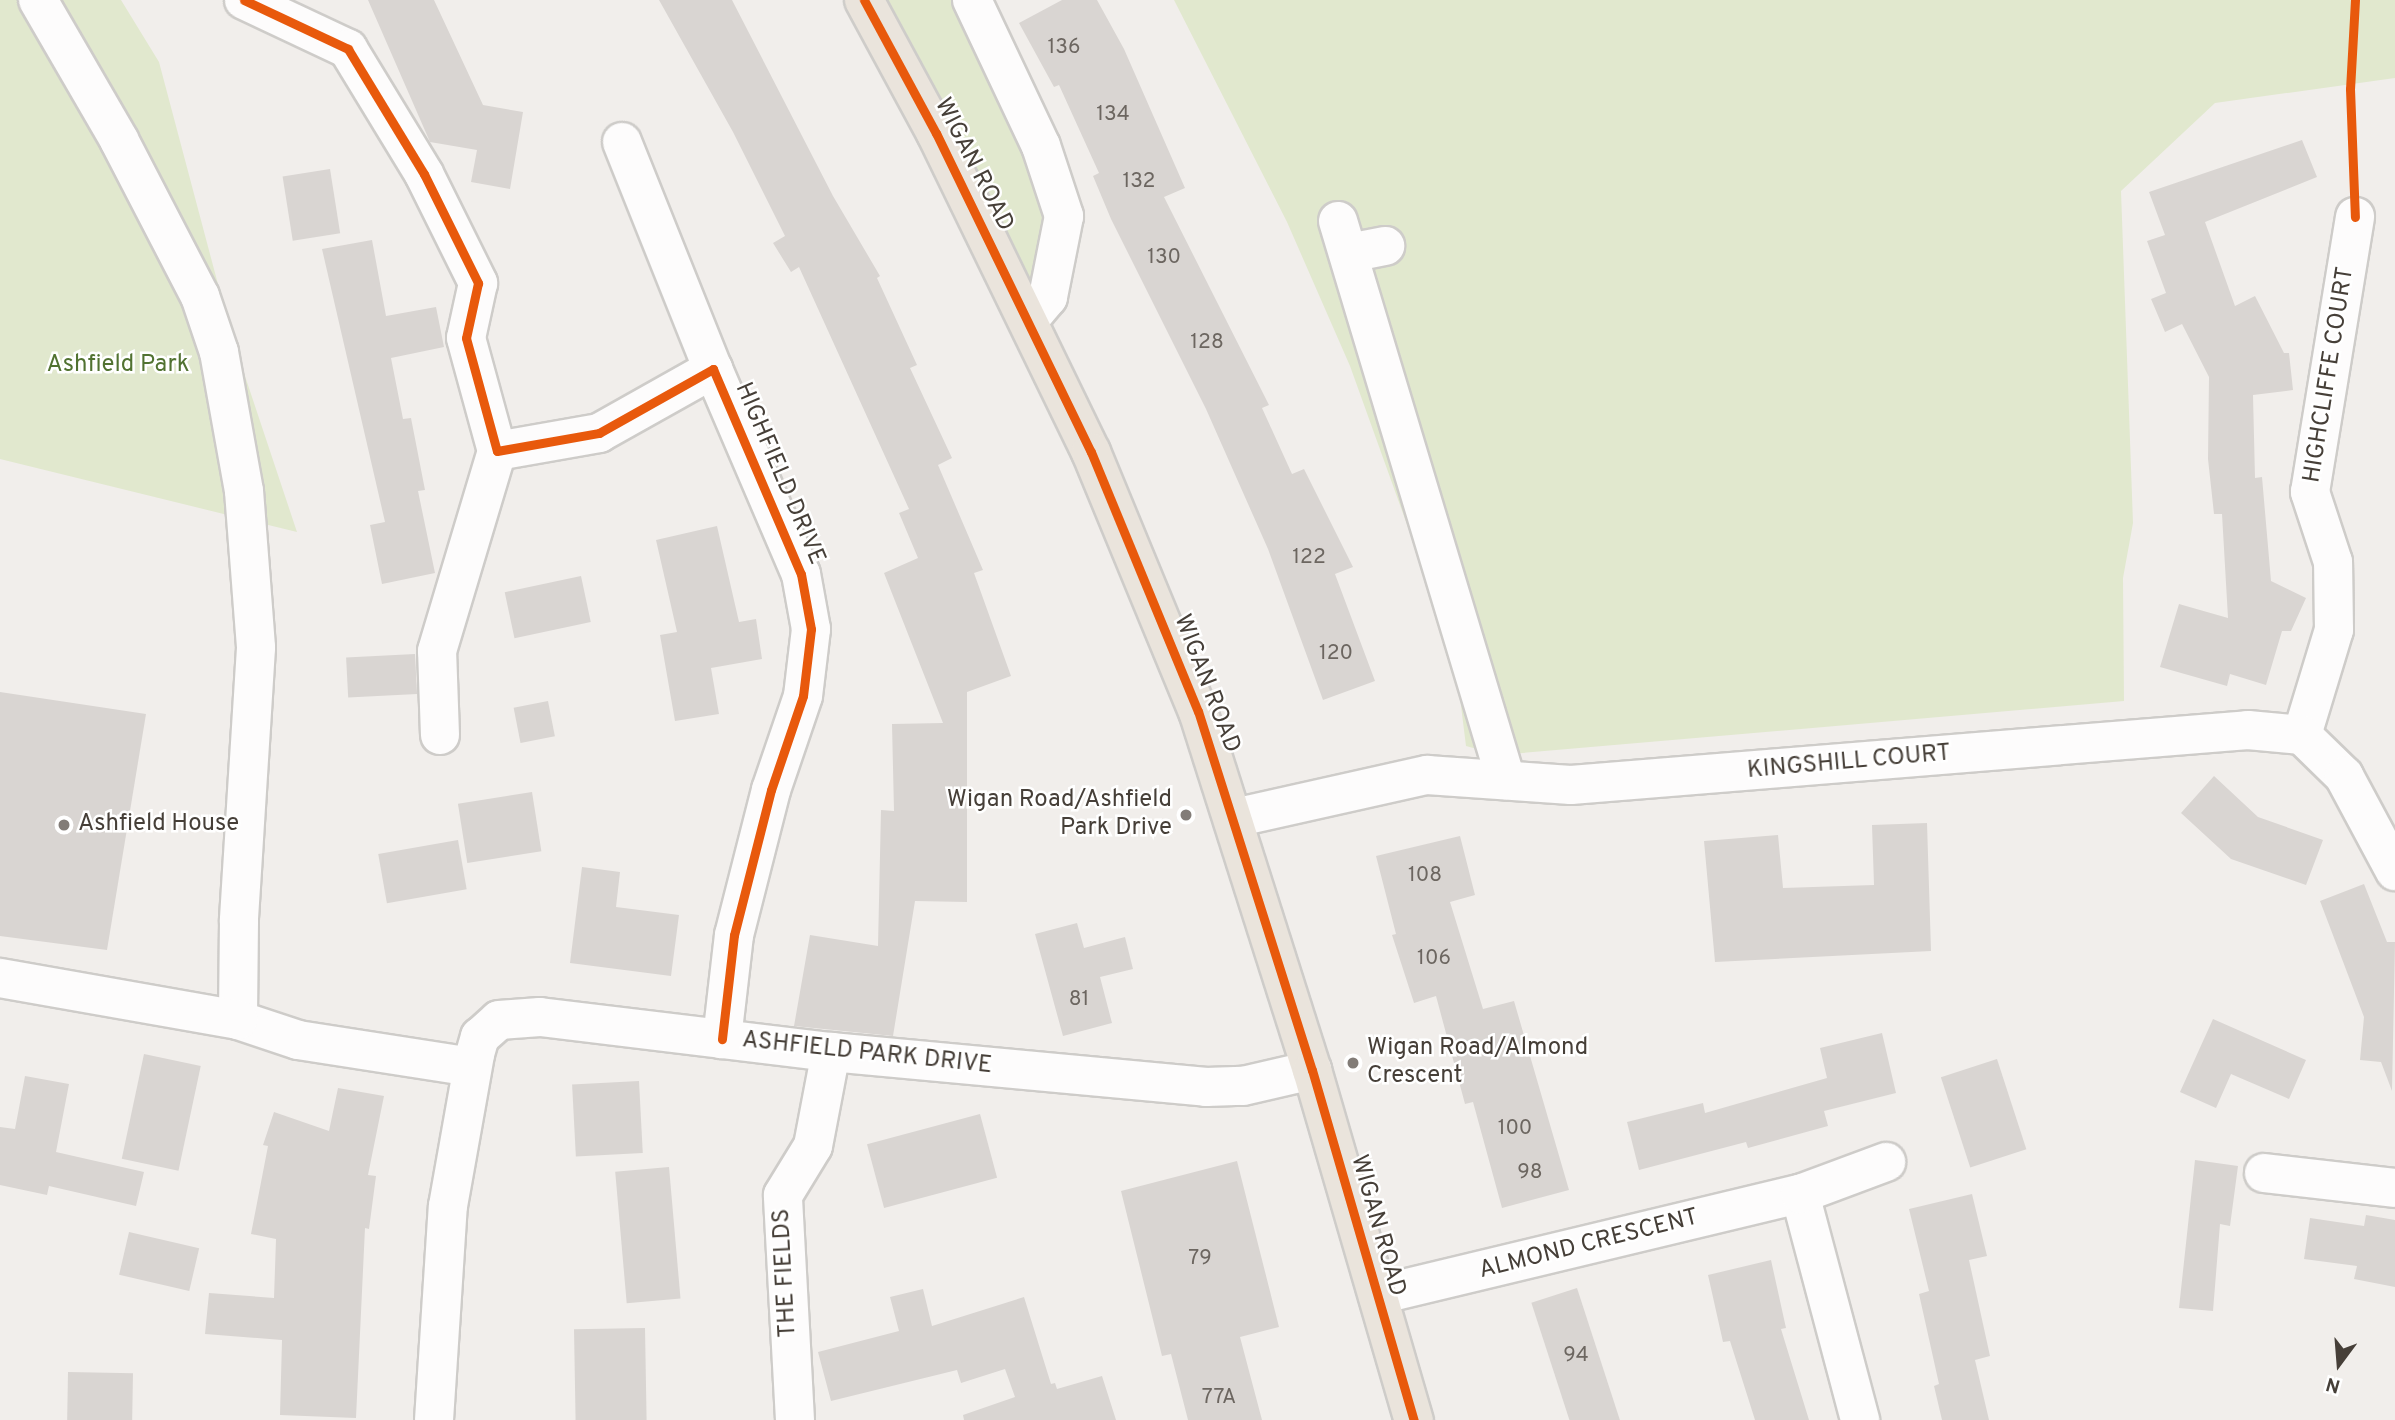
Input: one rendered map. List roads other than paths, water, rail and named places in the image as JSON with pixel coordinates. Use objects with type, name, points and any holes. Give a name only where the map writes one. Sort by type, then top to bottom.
[{"type":"highway","name":"WIGAN ROAD","points":[[863,0],[936,133],[1028,321],[1147,583],[1234,818],[1312,1070],[1414,1420]]},
{"type":"street","points":[[38,0],[119,140],[200,296],[219,352],[244,491],[256,649],[239,921],[238,1020]]},
{"type":"street","points":[[244,0],[348,49],[424,174],[478,283],[466,338],[497,451],[437,651],[440,735]]},
{"type":"street","points":[[972,0],[1041,146],[1064,216],[1048,297],[1028,321]]},
{"type":"street","name":"HIGHFIELD DRIVE","points":[[622,142],[713,369],[802,574],[811,629],[803,696],[771,790],[734,935],[722,1039]]},
{"type":"street","name":"HIGHCLIFFE COURT","points":[[2302,736],[2334,630],[2333,562],[2309,492],[2356,217]]},
{"type":"street","points":[[1357,240],[1506,780]]},
{"type":"street","name":"HIGHFIELD DRIVE","points":[[497,451],[599,432],[713,369]]},
{"type":"street","name":"KINGSHILL COURT","points":[[1234,818],[1427,775],[1571,786],[2248,730],[2302,736]]},
{"type":"street","points":[[2302,736],[2344,776],[2395,871]]},
{"type":"street","points":[[0,978],[238,1020],[298,1040],[472,1067]]},
{"type":"street","name":"ASHFIELD PARK DRIVE","points":[[434,1420],[448,1206],[472,1067],[488,1026],[517,1017],[831,1052],[1206,1087],[1243,1086],[1312,1070]]},
{"type":"street","name":"THE FIELDS","points":[[795,1420],[783,1195],[813,1146],[831,1052]]},
{"type":"street","name":"ALMOND CRESCENT","points":[[1378,1296],[1800,1194],[1886,1162]]},
{"type":"street","points":[[2264,1173],[2395,1188]]},
{"type":"street","points":[[1800,1194],[1860,1420]]},
{"type":"place","name":"Wigan Road/Ashfield Park Drive","points":[[1186,815]]},
{"type":"place","name":"Ashfield House","points":[[64,825]]},
{"type":"place","name":"Wigan Road/Almond Crescent","points":[[1353,1063]]},
{"type":"park label","name":"Ashfield Park","points":[[118,366]]}]
